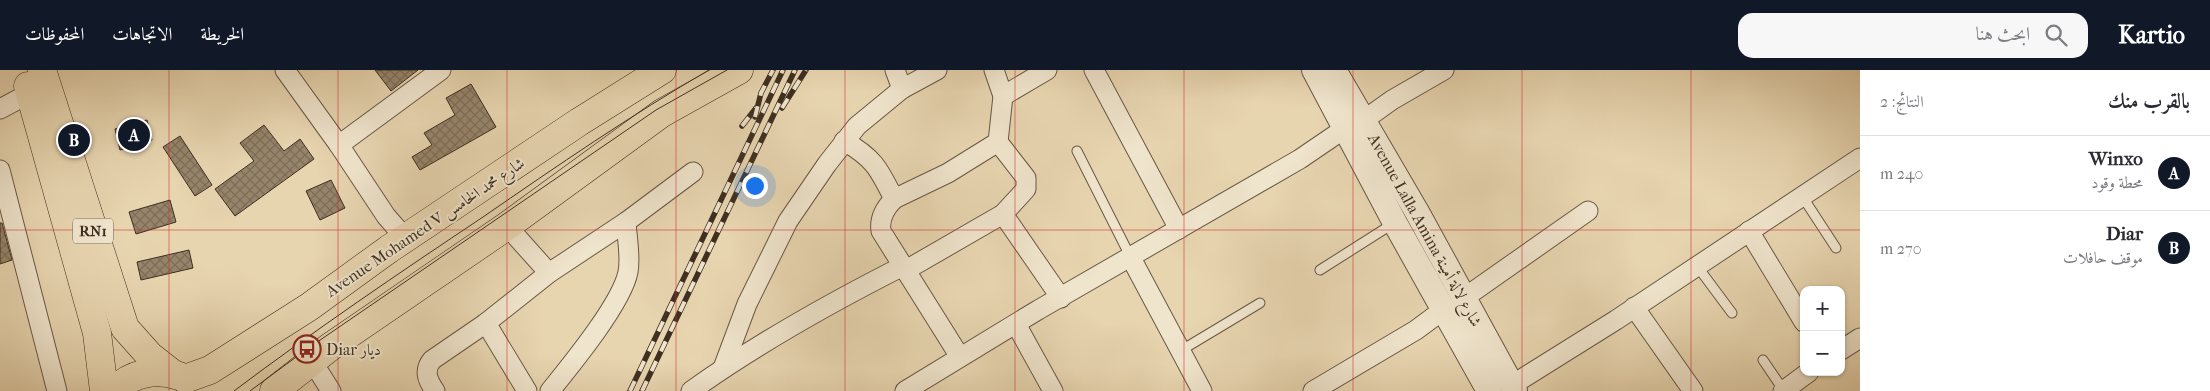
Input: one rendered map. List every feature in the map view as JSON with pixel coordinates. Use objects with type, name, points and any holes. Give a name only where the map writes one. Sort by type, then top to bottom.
[{"type":"main road","name":"Avenue Mohamed V شارع محمد الخامس","points":[[186,381],[210,370],[309,307],[389,249],[579,122],[662,70]]},
{"type":"main road","points":[[274,391],[330,346],[507,226],[662,113],[739,70]]},
{"type":"main road","name":"RN1","points":[[32,78],[125,328],[150,356],[186,381]]},
{"type":"main road","name":"RN1","points":[[32,78],[97,333],[104,391]]},
{"type":"main road","points":[[114,391],[121,384],[137,375],[154,372],[186,381]]},
{"type":"street","points":[[285,70],[339,145],[386,216],[406,239]]},
{"type":"street","points":[[339,145],[441,70]]},
{"type":"street","points":[[895,70],[902,89]]},
{"type":"street","points":[[723,368],[748,304],[788,220],[844,141],[858,126],[902,89],[937,70]]},
{"type":"street","points":[[960,357],[885,239],[880,223],[888,206],[894,199],[948,173],[998,142],[1003,96],[994,70]]},
{"type":"street","points":[[1003,96],[1047,70]]},
{"type":"street","points":[[1094,70],[1180,229]]},
{"type":"street","name":"Avenue Lalla Amina شارع لالة أمينة","points":[[1314,70],[1354,125],[1464,298],[1514,388]]},
{"type":"street","name":"Avenue Lalla Amina شارع لالة أمينة","points":[[1334,70],[1354,125],[1395,223],[1487,390]]},
{"type":"street","points":[[905,391],[1016,324],[1300,159],[1354,125],[1413,78],[1444,70]]},
{"type":"street","points":[[0,109],[32,78]]},
{"type":"street","points":[[844,141],[873,161],[894,199]]},
{"type":"street","points":[[691,391],[723,368],[798,321],[905,268],[1003,214],[1024,192],[1028,184],[1016,164],[998,142]]},
{"type":"street","points":[[1514,388],[1802,196],[1858,164]]},
{"type":"street","points":[[0,170],[57,391]]},
{"type":"street","points":[[435,391],[429,383],[426,373],[428,364],[486,323],[549,273],[626,222],[693,172]]},
{"type":"street","points":[[1464,298],[1588,211]]},
{"type":"street","points":[[1003,214],[1061,298]]},
{"type":"street","points":[[550,391],[573,363],[623,286],[629,266],[626,222]]},
{"type":"street","points":[[507,226],[549,273]]},
{"type":"street","points":[[1749,231],[1800,315]]},
{"type":"street","points":[[1131,258],[1202,391]]},
{"type":"street","points":[[1634,307],[1693,391]]},
{"type":"street","points":[[1313,391],[1416,330],[1443,310]]},
{"type":"street","points":[[486,323],[527,391]]},
{"type":"street","points":[[1016,324],[1053,391]]},
{"type":"street","points":[[1845,347],[1860,338]]},
{"type":"street","points":[[312,361],[331,391]]},
{"type":"street","points":[[1784,391],[1804,376]]},
{"type":"lane","points":[[1077,151],[1131,258]]},
{"type":"lane","points":[[1802,196],[1836,248]]},
{"type":"lane","points":[[1320,270],[1395,223]]},
{"type":"lane","points":[[1697,266],[1732,313]]},
{"type":"lane","points":[[1180,351],[1260,303]]},
{"type":"lane","points":[[1763,360],[1784,391]]},
{"type":"building","points":[[375,70],[418,70],[391,91]]},
{"type":"building","points":[[471,84],[496,127],[420,170],[412,157],[432,145],[424,133],[455,115],[446,98]]},
{"type":"building","points":[[147,120],[152,140],[120,150],[115,129]]},
{"type":"building","points":[[264,125],[284,151],[300,139],[314,159],[235,216],[215,189],[254,161],[240,143]]},
{"type":"building","points":[[180,136],[212,185],[195,196],[163,147]]},
{"type":"building","points":[[331,180],[345,208],[320,220],[306,191]]},
{"type":"building","points":[[170,200],[176,222],[136,234],[129,212]]},
{"type":"building","points":[[0,223],[2,223],[12,260],[0,264]]},
{"type":"building","points":[[189,250],[193,268],[141,280],[137,262]]},
{"type":"tram line","points":[[234,391],[357,302],[566,160],[709,70]]},
{"type":"tram line","points":[[250,391],[307,349],[656,110],[727,70]]},
{"type":"railway","points":[[755,117],[761,93],[773,70]]},
{"type":"railway","points":[[630,391],[783,70]]},
{"type":"railway","points":[[642,391],[795,70]]},
{"type":"railway","points":[[782,108],[806,70]]},
{"type":"railway","points":[[742,126],[756,108]]},
{"type":"place","name":"Winxo","points":[[134,135]]},
{"type":"place","name":"Diar","points":[[74,140]]},
{"type":"place","name":"Diar ديار","points":[[307,349]]}]
